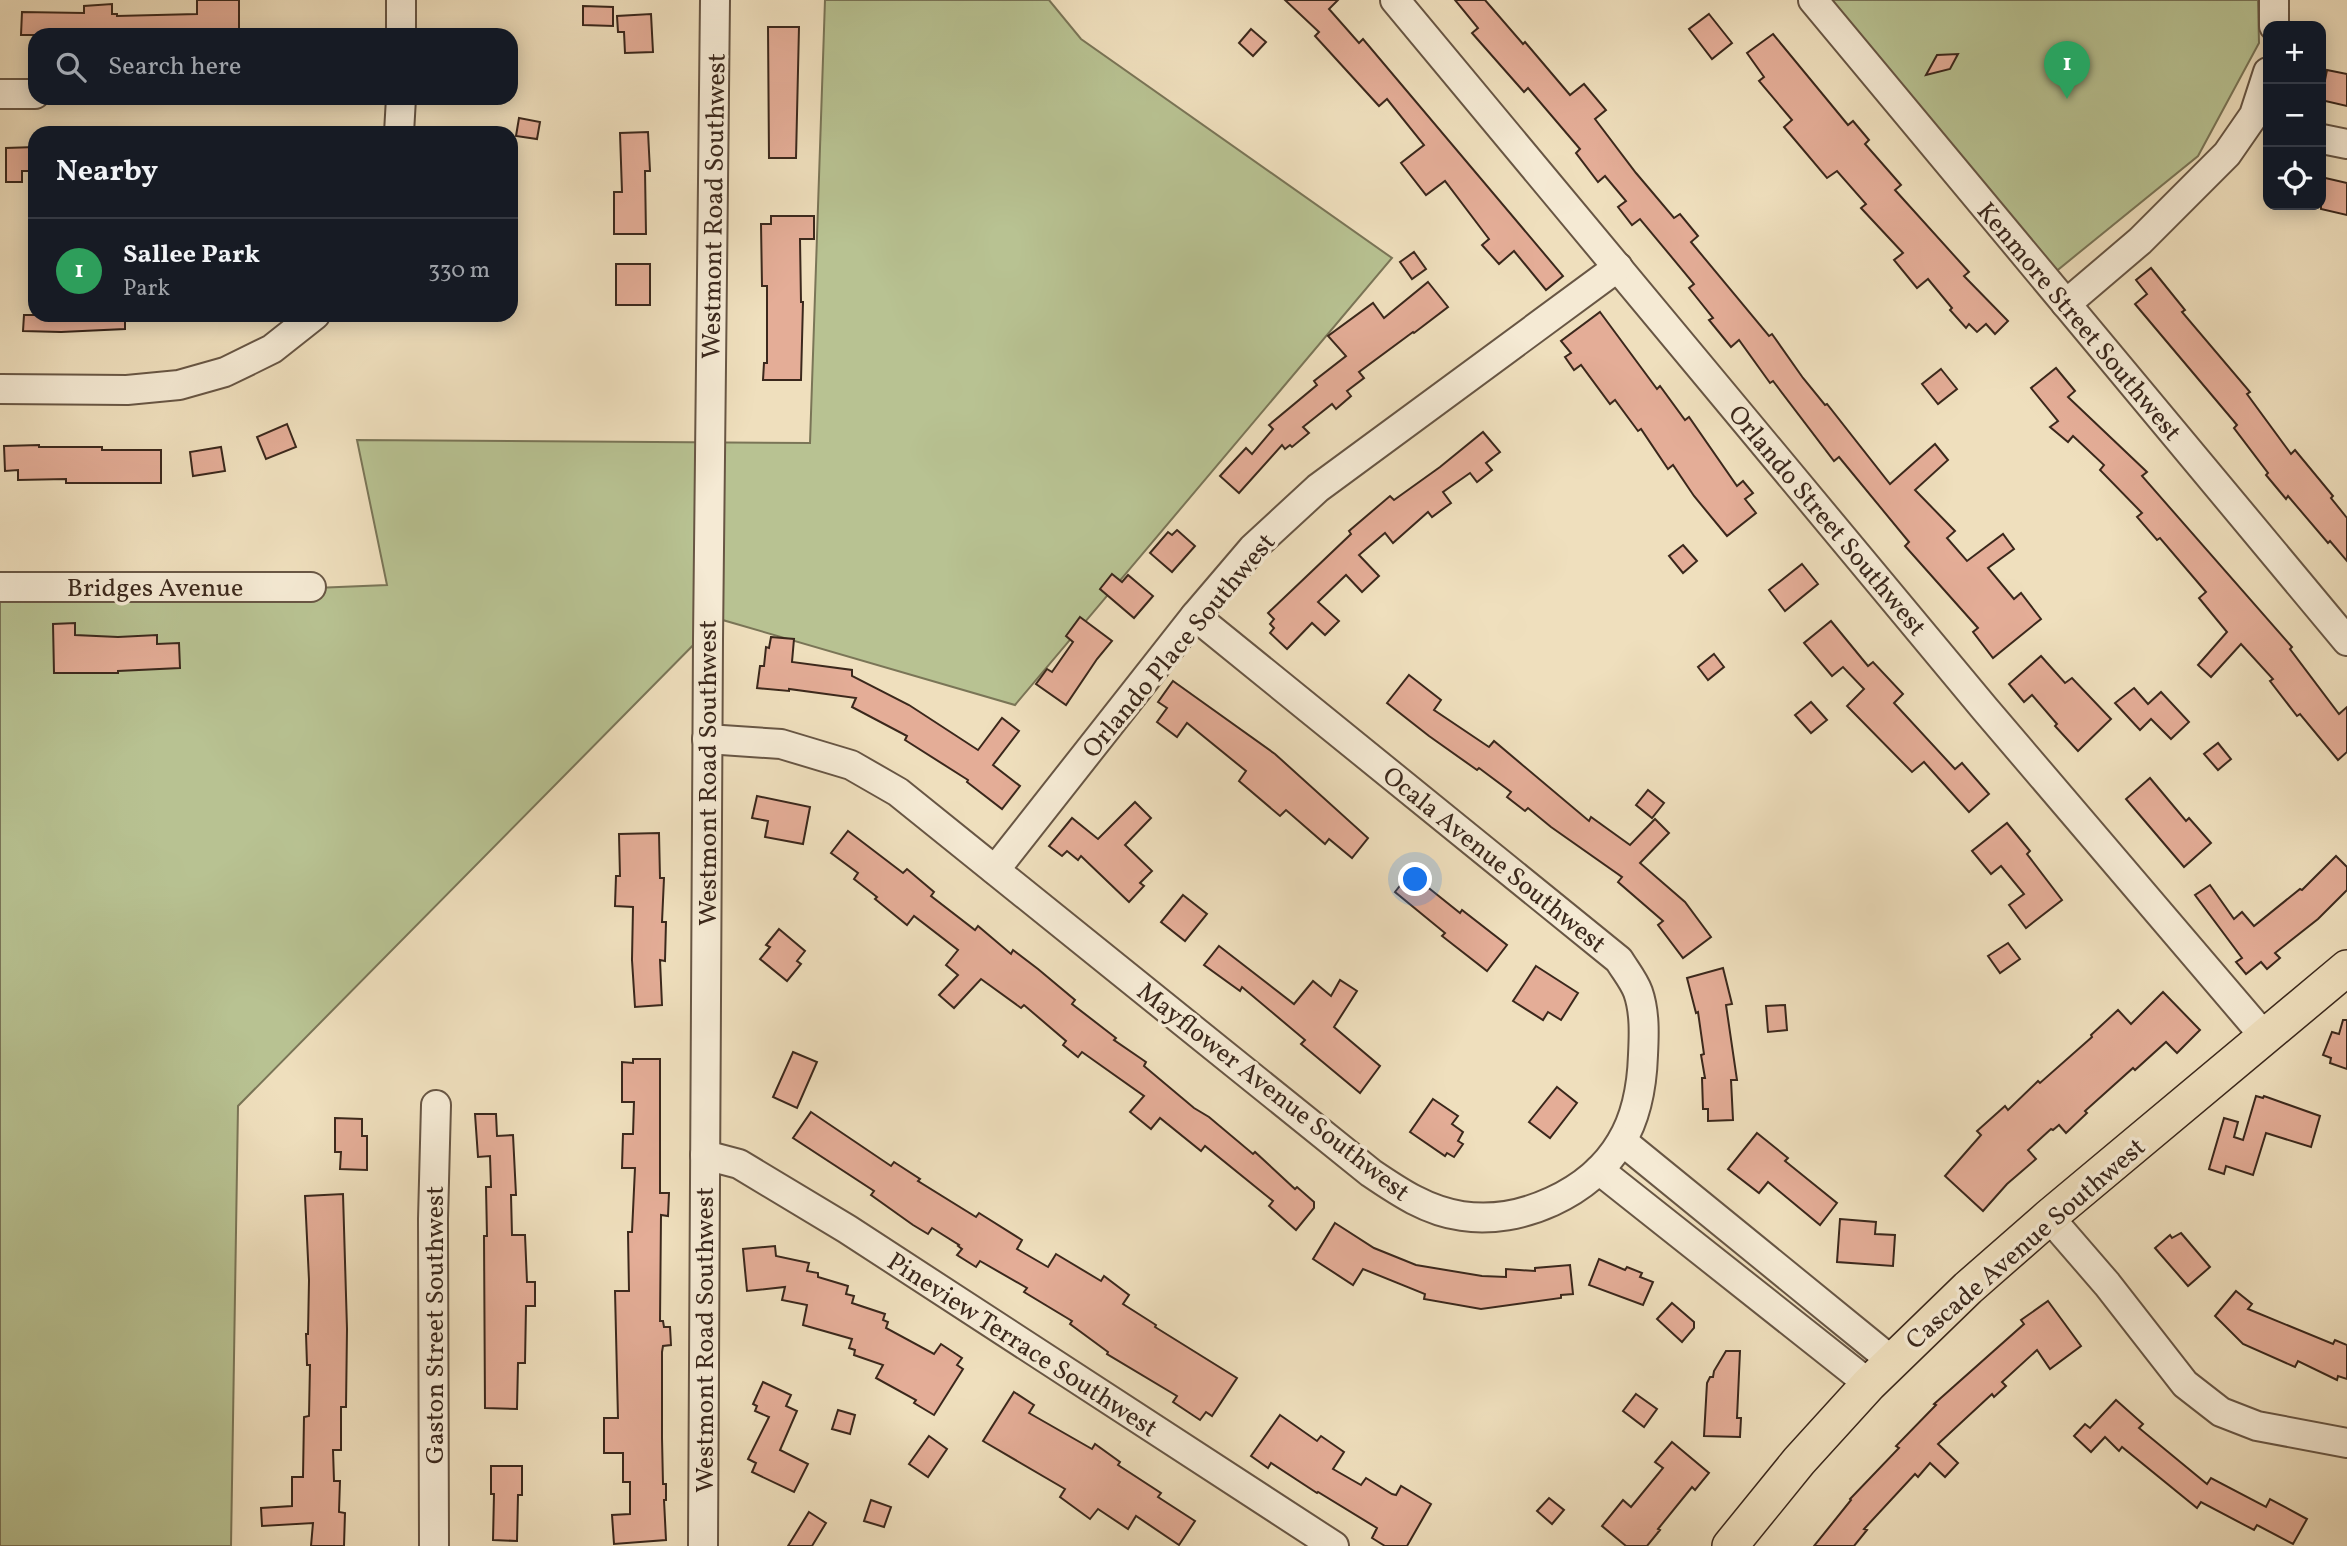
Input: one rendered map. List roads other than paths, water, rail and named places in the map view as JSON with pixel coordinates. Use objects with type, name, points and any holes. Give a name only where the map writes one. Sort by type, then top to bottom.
[{"type":"main road","name":"Cascade Avenue Southwest","points":[[1734,1544],[1800,1461],[1881,1373],[1968,1288],[2347,968]]},
{"type":"street","points":[[401,0],[401,28]]},
{"type":"street","name":"Westmont Road Southwest","points":[[703,1546],[707,739],[715,0]]},
{"type":"street","name":"Orlando Street Southwest","points":[[1395,0],[1985,709],[2265,1037]]},
{"type":"street","name":"Kenmore Street Southwest","points":[[1813,0],[2347,641]]},
{"type":"street","points":[[2274,0],[2274,21]]},
{"type":"street","points":[[2067,304],[2140,241],[2228,154],[2254,115],[2264,84]]},
{"type":"street","points":[[0,94],[28,94]]},
{"type":"street","points":[[399,126],[401,105]]},
{"type":"street","name":"Orlando Place Southwest","points":[[995,870],[1195,616],[1253,548],[1318,488],[1618,267]]},
{"type":"street","points":[[0,389],[127,390],[179,385],[225,372],[272,349],[306,322]]},
{"type":"street","name":"Bridges Avenue","points":[[0,587],[311,587]]},
{"type":"street","name":"Ocala Avenue Southwest","points":[[1195,616],[1619,960],[1637,992],[1644,1026],[1642,1090],[1622,1141],[1600,1170]]},
{"type":"street","name":"Mayflower Avenue Southwest","points":[[707,739],[781,744],[851,765],[898,792],[1371,1173],[1415,1202],[1462,1216],[1511,1216],[1558,1200],[1600,1170]]},
{"type":"street","name":"Gaston Street Southwest","points":[[434,1546],[433,1219],[436,1105]]},
{"type":"street","points":[[1622,1141],[1881,1373]]},
{"type":"street","name":"Pineview Terrace Southwest","points":[[705,1155],[739,1164],[847,1229],[1334,1546]]},
{"type":"street","points":[[1600,1170],[1881,1373]]},
{"type":"street","points":[[2049,1217],[2107,1284],[2185,1384],[2221,1412],[2257,1426],[2347,1443]]},
{"type":"place","name":"Sallee Park","points":[[2067,99]]}]
